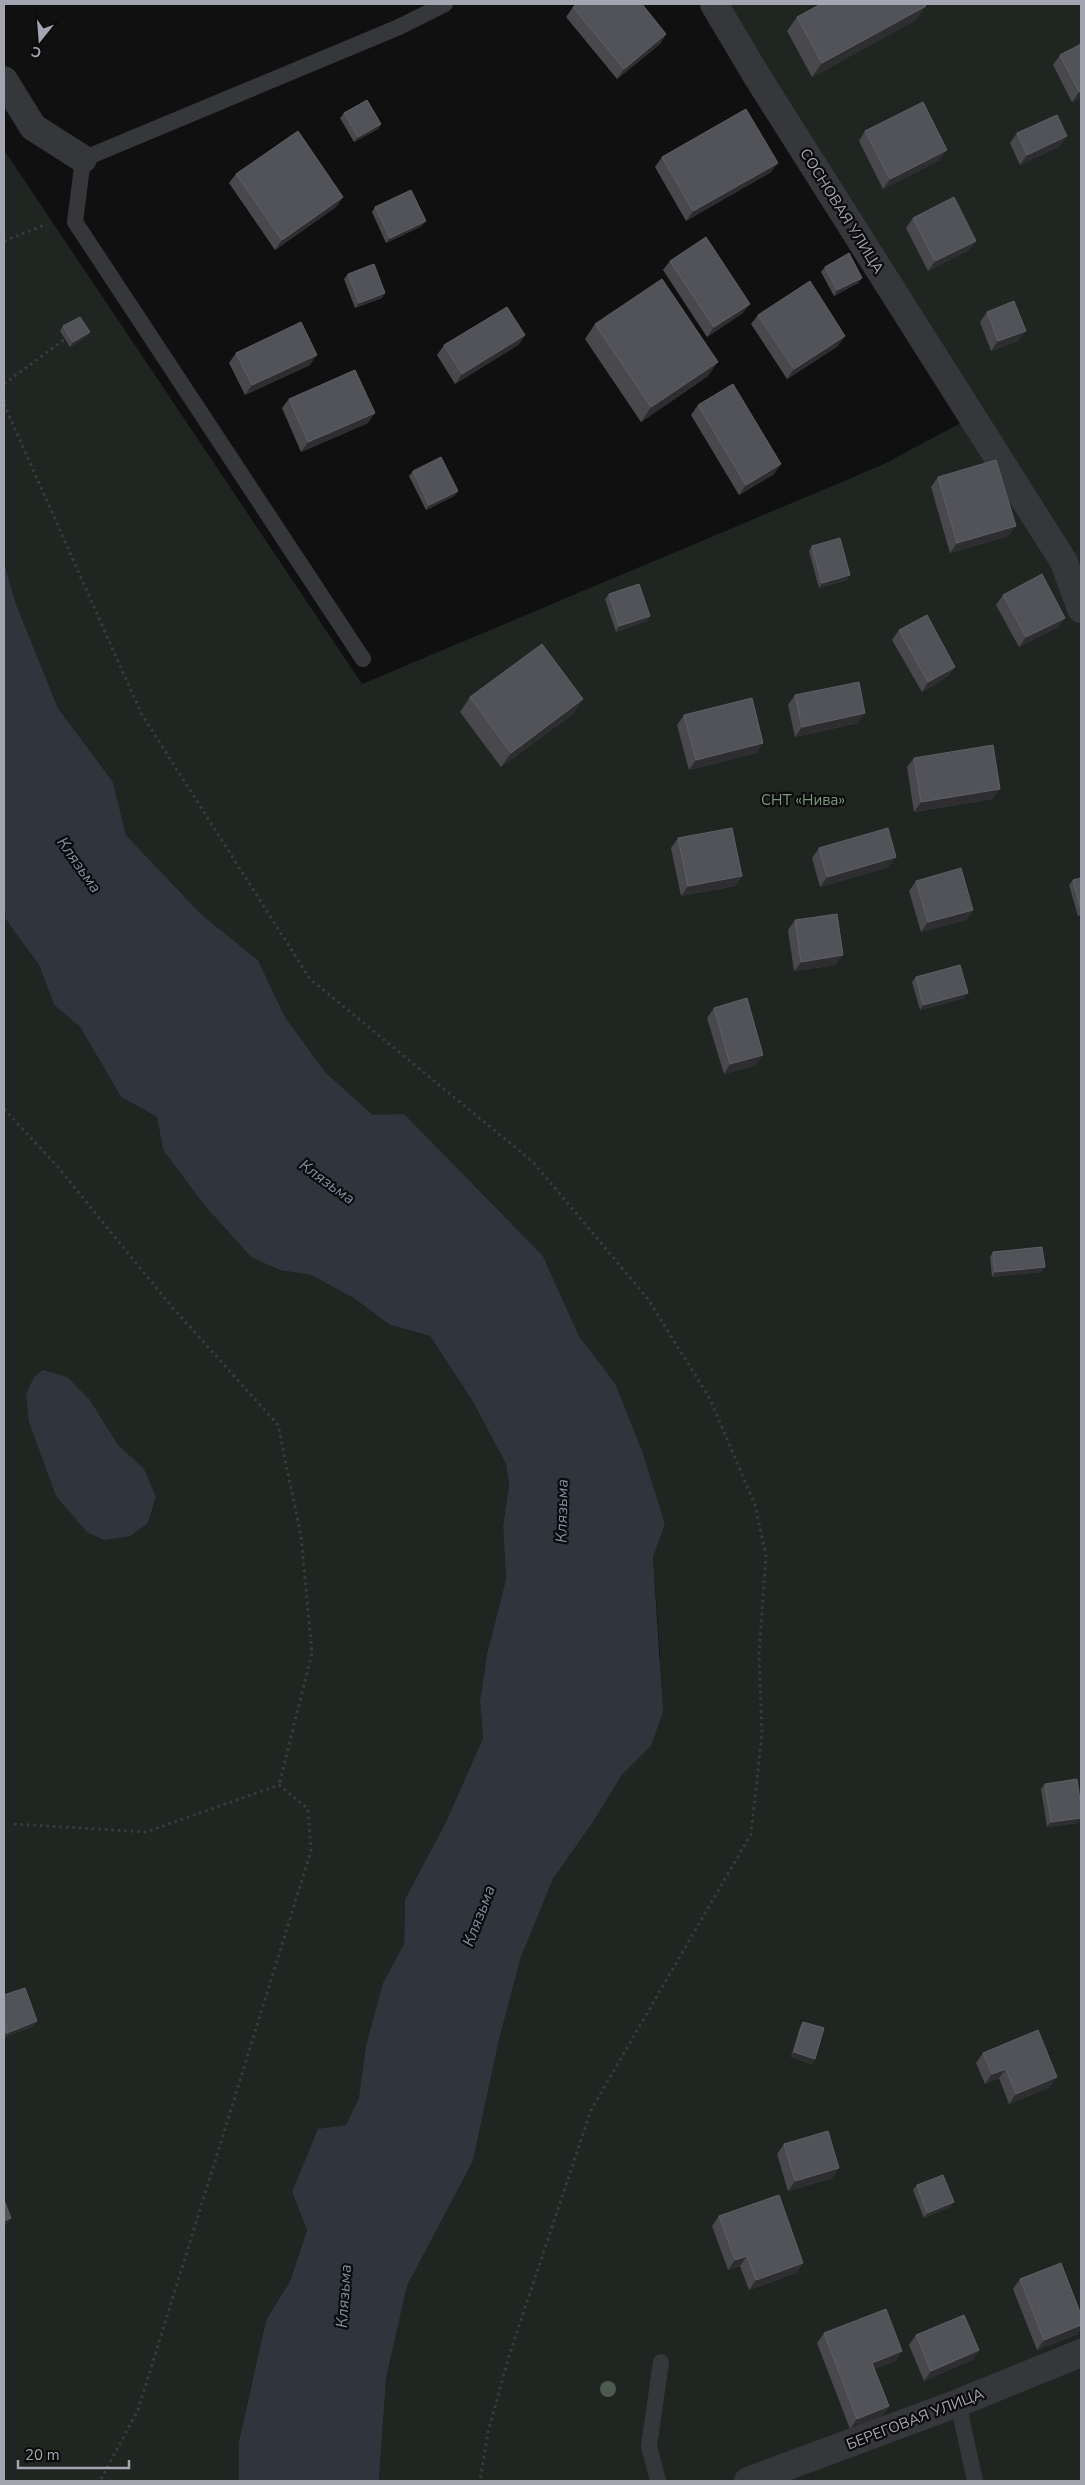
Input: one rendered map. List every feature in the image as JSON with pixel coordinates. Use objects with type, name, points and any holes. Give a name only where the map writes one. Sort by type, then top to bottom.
[{"type":"street","name":"СОСНОВАЯ УЛИЦА","points":[[714,4],[1064,562],[1081,609]]},
{"type":"street","points":[[4,80],[33,127],[83,159]]},
{"type":"street","name":"БЕРЕГОВАЯ УЛИЦА","points":[[748,2481],[958,2403],[1081,2353]]},
{"type":"lane","points":[[363,658],[104,270],[75,222],[76,212],[83,159],[399,27],[445,4]]},
{"type":"lane","points":[[658,2481],[649,2446],[661,2362]]},
{"type":"lane","points":[[958,2403],[975,2481]]},
{"type":"path","points":[[4,241],[76,212]]},
{"type":"path","points":[[4,384],[65,339]]},
{"type":"path","points":[[4,404],[141,713],[310,979],[533,1162],[552,1184],[648,1299],[710,1399],[755,1505],[766,1556],[759,1654],[762,1734],[751,1834],[591,2110],[509,2356],[488,2432],[480,2481]]},
{"type":"path","points":[[4,1109],[57,1166],[172,1307],[278,1424],[300,1536],[312,1653],[279,1785]]},
{"type":"path","points":[[14,1824],[146,1832],[279,1785]]},
{"type":"path","points":[[100,2481],[138,2410],[311,1851],[308,1809],[279,1785]]},
{"type":"green space","name":"СНТ «Нива»","points":[[714,4],[1081,4],[1081,2481],[379,2481],[386,2379],[407,2286],[473,2161],[499,2040],[521,1957],[553,1879],[593,1822],[622,1775],[651,1746],[660,1655],[653,1557],[665,1523],[615,1383],[579,1336],[543,1256],[373,1115],[326,1073],[285,1017],[258,960],[202,915],[126,835],[113,782],[58,708],[16,604],[4,562],[4,150],[362,684],[882,465],[972,417]]},
{"type":"green space","points":[[4,917],[39,965],[54,1005],[80,1027],[121,1097],[157,1117],[163,1150],[204,1205],[251,1257],[279,1270],[311,1275],[355,1299],[390,1325],[430,1336],[473,1402],[506,1464],[509,1485],[503,1525],[506,1579],[487,1654],[480,1701],[483,1738],[446,1822],[405,1899],[404,1944],[383,1984],[366,2045],[360,2098],[346,2126],[292,2192],[307,2230],[290,2281],[266,2320],[239,2441],[239,2481],[4,2481]],"holes":[[[90,1400],[118,1445],[156,1497],[148,1523],[131,1536],[43,1458],[29,1422]]]},
{"type":"water","name":"Клязьма","points":[[4,562],[16,604],[58,708],[113,782],[126,835],[202,915],[258,960],[285,1017],[326,1073],[373,1115],[404,1114],[543,1256],[579,1336],[615,1383],[643,1454],[665,1524],[653,1557],[663,1712],[651,1746],[622,1775],[593,1822],[553,1879],[521,1957],[499,2040],[473,2161],[407,2286],[386,2379],[379,2481],[239,2481],[239,2441],[266,2320],[290,2281],[307,2230],[292,2192],[318,2129],[346,2125],[359,2098],[366,2045],[383,1983],[404,1944],[405,1899],[446,1822],[483,1738],[480,1701],[487,1654],[506,1579],[503,1525],[509,1485],[506,1464],[473,1402],[430,1336],[390,1325],[355,1299],[311,1275],[279,1270],[251,1257],[204,1205],[163,1150],[157,1117],[121,1097],[80,1027],[54,1005],[39,965],[4,917]]},
{"type":"water","points":[[43,1370],[67,1377],[90,1400],[118,1445],[144,1469],[156,1497],[148,1523],[131,1536],[104,1540],[87,1532],[56,1496],[29,1422],[26,1394],[34,1377]]},
{"type":"building","points":[[578,4],[642,4],[666,34],[624,69],[573,7]]},
{"type":"building","points":[[821,4],[925,4],[926,6],[822,63],[797,17]]},
{"type":"building","points":[[1081,44],[1081,91],[1079,92],[1060,55]]},
{"type":"building","points":[[367,100],[381,124],[358,137],[344,113]]},
{"type":"building","points":[[923,102],[947,150],[890,179],[865,131]]},
{"type":"building","points":[[746,109],[778,163],[693,211],[662,157]]},
{"type":"building","points":[[1057,115],[1067,136],[1027,155],[1017,133]]},
{"type":"building","points":[[298,131],[343,197],[282,240],[236,174]]},
{"type":"building","points":[[411,190],[426,221],[390,238],[375,207]]},
{"type":"building","points":[[954,197],[976,241],[935,261],[913,218]]},
{"type":"building","points":[[706,237],[750,304],[714,327],[670,261]]},
{"type":"building","points":[[849,253],[862,278],[837,290],[825,267]]},
{"type":"building","points":[[374,264],[385,293],[359,303],[348,274]]},
{"type":"building","points":[[662,279],[718,362],[651,407],[595,324]]},
{"type":"building","points":[[810,281],[845,336],[794,369],[758,315]]},
{"type":"building","points":[[1014,301],[1026,331],[998,341],[987,312]]},
{"type":"building","points":[[507,307],[525,335],[462,374],[444,345]]},
{"type":"building","points":[[80,317],[90,332],[73,342],[63,326]]},
{"type":"building","points":[[301,322],[317,355],[252,385],[236,353]]},
{"type":"building","points":[[355,370],[375,413],[308,442],[289,399]]},
{"type":"building","points":[[733,384],[781,464],[746,485],[698,405]]},
{"type":"building","points":[[441,457],[458,491],[429,505],[413,471]]},
{"type":"building","points":[[996,460],[1016,526],[957,543],[938,477]]},
{"type":"building","points":[[840,538],[850,575],[822,583],[812,546]]},
{"type":"building","points":[[1042,574],[1065,618],[1026,637],[1003,595]]},
{"type":"building","points":[[639,584],[650,616],[619,626],[609,594]]},
{"type":"building","points":[[927,615],[955,667],[928,682],[899,630]]},
{"type":"building","points":[[542,644],[583,699],[511,753],[470,697]]},
{"type":"building","points":[[859,682],[865,713],[802,727],[795,695]]},
{"type":"building","points":[[752,698],[763,743],[696,760],[684,715]]},
{"type":"building","points":[[993,745],[1000,789],[921,802],[914,758]]},
{"type":"building","points":[[732,828],[742,876],[688,886],[678,838]]},
{"type":"building","points":[[888,828],[896,857],[827,877],[819,848]]},
{"type":"building","points":[[961,868],[973,910],[928,922],[916,881]]},
{"type":"building","points":[[1081,878],[1081,910],[1073,880]]},
{"type":"building","points":[[837,914],[843,955],[801,962],[795,920]]},
{"type":"building","points":[[960,965],[968,993],[923,1005],[916,977]]},
{"type":"building","points":[[747,998],[763,1055],[730,1064],[714,1008]]},
{"type":"building","points":[[1042,1247],[1045,1267],[995,1272],[993,1252]]},
{"type":"building","points":[[1077,1779],[1081,1818],[1051,1822],[1045,1784]]},
{"type":"building","points":[[25,1988],[37,2021],[7,2033],[4,2024],[4,1995]]},
{"type":"building","points":[[803,2022],[824,2028],[815,2059],[794,2052]]},
{"type":"building","points":[[1038,2030],[1057,2077],[1016,2094],[1006,2069],[992,2074],[983,2053]]},
{"type":"building","points":[[828,2131],[839,2168],[795,2181],[784,2144]]},
{"type":"building","points":[[943,2175],[954,2202],[927,2213],[917,2185]]},
{"type":"building","points":[[779,2195],[803,2263],[756,2280],[747,2256],[735,2260],[719,2216]]},
{"type":"building","points":[[4,2200],[11,2218],[4,2221]]},
{"type":"building","points":[[1061,2263],[1081,2315],[1081,2325],[1044,2340],[1020,2279]]},
{"type":"building","points":[[886,2309],[902,2351],[872,2363],[889,2406],[857,2419],[824,2333]]},
{"type":"building","points":[[964,2315],[979,2350],[931,2371],[916,2335]]}]
